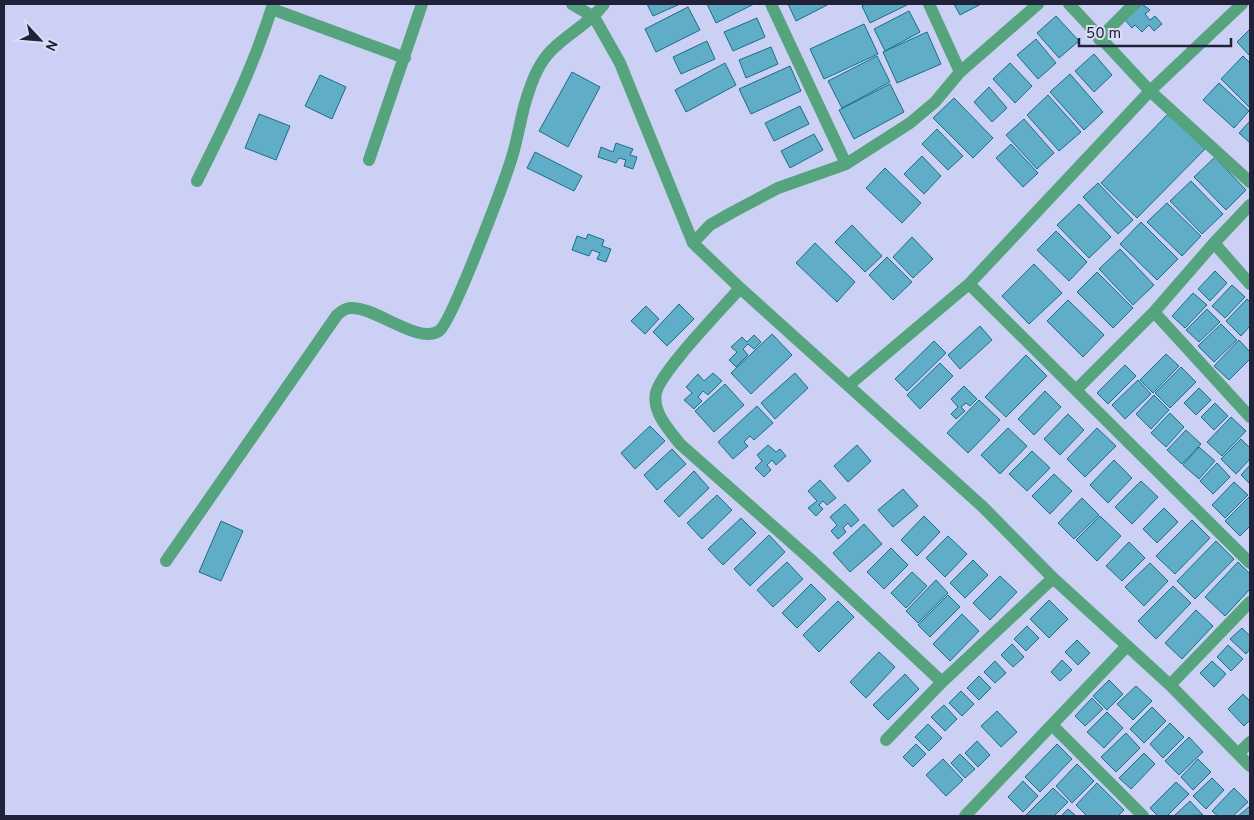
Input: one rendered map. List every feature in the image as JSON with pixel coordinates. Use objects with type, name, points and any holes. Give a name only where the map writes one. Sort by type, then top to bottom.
[{"type":"street","points":[[369,160],[422,4]]},
{"type":"street","points":[[572,4],[594,17],[620,63],[693,243],[740,288],[983,507],[1053,578],[1170,685],[1250,766]]},
{"type":"street","points":[[166,561],[337,314],[348,308],[361,308],[420,333],[431,334],[440,330],[454,306],[512,157],[528,92],[540,65],[554,47],[594,17],[604,4]]},
{"type":"street","points":[[771,4],[846,164]]},
{"type":"street","points":[[928,4],[960,72]]},
{"type":"street","points":[[693,243],[710,225],[778,188],[846,164],[910,123],[935,102],[960,72],[1038,4]]},
{"type":"street","points":[[1069,4],[1150,91],[1250,182]]},
{"type":"street","points":[[1100,39],[1134,4]]},
{"type":"street","points":[[848,385],[969,284],[1150,91],[1242,4]]},
{"type":"street","points":[[197,180],[241,91],[264,36],[273,7],[404,58]]},
{"type":"street","points":[[1076,390],[1154,312],[1250,205]]},
{"type":"street","points":[[1214,243],[1250,284]]},
{"type":"street","points":[[969,284],[1250,563]]},
{"type":"street","points":[[740,288],[665,374],[656,393],[658,410],[667,427],[680,444],[809,558],[942,682]]},
{"type":"street","points":[[1154,312],[1250,417]]},
{"type":"street","points":[[886,740],[942,682],[1053,578]]},
{"type":"street","points":[[1170,685],[1250,602]]},
{"type":"street","points":[[965,816],[1127,646]]},
{"type":"street","points":[[1052,725],[1143,816]]},
{"type":"street","points":[[1238,754],[1250,742]]},
{"type":"building","points":[[647,4],[680,4],[653,16]]},
{"type":"building","points":[[707,4],[754,4],[716,23]]},
{"type":"building","points":[[788,4],[829,4],[796,21]]},
{"type":"building","points":[[866,4],[907,5],[870,23],[862,6]]},
{"type":"building","points":[[954,4],[981,4],[960,15]]},
{"type":"building","points":[[1142,4],[1150,10],[1145,14],[1150,20],[1155,16],[1162,24],[1154,31],[1149,25],[1142,32],[1135,25],[1132,28],[1125,20]]},
{"type":"building","points":[[688,7],[700,30],[656,52],[645,29]]},
{"type":"building","points":[[909,11],[920,32],[885,51],[874,29]]},
{"type":"building","points":[[1056,16],[1079,41],[1059,58],[1037,33]]},
{"type":"building","points":[[757,18],[765,37],[733,51],[724,32]]},
{"type":"building","points":[[864,24],[878,54],[824,79],[810,49]]},
{"type":"building","points":[[1250,29],[1250,56],[1237,42]]},
{"type":"building","points":[[927,32],[941,64],[897,83],[883,52]]},
{"type":"building","points":[[1036,39],[1056,63],[1038,79],[1017,55]]},
{"type":"building","points":[[707,41],[715,59],[681,74],[673,57]]},
{"type":"building","points":[[771,47],[778,64],[746,78],[739,60]]},
{"type":"building","points":[[1094,54],[1112,75],[1094,92],[1075,71]]},
{"type":"building","points":[[877,56],[890,82],[842,108],[828,81]]},
{"type":"building","points":[[1243,56],[1250,63],[1250,108],[1221,79]]},
{"type":"building","points":[[725,63],[736,85],[686,112],[675,90]]},
{"type":"building","points":[[1010,63],[1032,86],[1015,103],[993,79]]},
{"type":"building","points":[[790,66],[801,91],[751,114],[739,89]]},
{"type":"building","points":[[572,72],[600,87],[568,147],[539,131]]},
{"type":"building","points":[[1070,74],[1103,112],[1084,130],[1050,92]]},
{"type":"building","points":[[320,75],[346,87],[332,119],[305,106]]},
{"type":"building","points":[[1219,83],[1249,111],[1234,128],[1203,100]]},
{"type":"building","points":[[890,84],[904,112],[854,139],[839,110]]},
{"type":"building","points":[[989,87],[1007,108],[992,122],[974,102]]},
{"type":"building","points":[[1048,95],[1081,132],[1059,151],[1027,115]]},
{"type":"building","points":[[954,98],[993,138],[973,158],[933,118]]},
{"type":"building","points":[[800,106],[809,124],[774,141],[765,123]]},
{"type":"building","points":[[259,114],[290,126],[276,160],[245,148]]},
{"type":"building","points":[[1168,114],[1205,149],[1137,218],[1101,183]]},
{"type":"building","points":[[1024,119],[1054,153],[1037,169],[1006,135]]},
{"type":"building","points":[[1250,121],[1250,143],[1239,133]]},
{"type":"building","points":[[937,129],[963,156],[948,170],[922,144]]},
{"type":"building","points":[[814,134],[823,150],[790,168],[781,151]]},
{"type":"building","points":[[616,143],[633,149],[630,155],[637,157],[633,169],[624,166],[626,160],[619,158],[616,163],[598,157],[601,147],[613,152]]},
{"type":"building","points":[[1011,144],[1038,173],[1023,187],[996,158]]},
{"type":"building","points":[[535,152],[582,176],[574,191],[527,168]]},
{"type":"building","points":[[922,156],[941,176],[924,194],[904,174]]},
{"type":"building","points":[[1215,157],[1246,190],[1226,210],[1194,177]]},
{"type":"building","points":[[885,168],[921,203],[902,223],[866,188]]},
{"type":"building","points":[[1191,181],[1223,214],[1202,234],[1170,201]]},
{"type":"building","points":[[1098,183],[1133,220],[1118,234],[1083,197]]},
{"type":"building","points":[[1167,203],[1201,236],[1182,256],[1147,222]]},
{"type":"building","points":[[1079,204],[1111,237],[1089,258],[1057,225]]},
{"type":"building","points":[[1141,222],[1178,259],[1157,280],[1120,244]]},
{"type":"building","points":[[852,225],[882,256],[865,272],[835,242]]},
{"type":"building","points":[[1056,231],[1087,262],[1069,281],[1037,250]]},
{"type":"building","points":[[588,234],[604,240],[602,246],[611,249],[606,262],[597,259],[600,253],[592,250],[589,256],[572,250],[577,236],[586,239]]},
{"type":"building","points":[[912,237],[933,259],[913,278],[893,257]]},
{"type":"building","points":[[815,243],[855,282],[837,302],[796,263]]},
{"type":"building","points":[[1120,249],[1154,285],[1133,305],[1099,269]]},
{"type":"building","points":[[887,257],[912,282],[893,300],[869,275]]},
{"type":"building","points":[[1034,264],[1062,293],[1029,324],[1002,296]]},
{"type":"building","points":[[1215,271],[1227,283],[1210,301],[1198,289]]},
{"type":"building","points":[[1097,272],[1133,308],[1113,328],[1077,292]]},
{"type":"building","points":[[1232,285],[1245,297],[1225,318],[1212,306]]},
{"type":"building","points":[[1193,293],[1207,305],[1185,328],[1172,316]]},
{"type":"building","points":[[1247,299],[1250,302],[1250,326],[1241,336],[1226,321]]},
{"type":"building","points":[[1068,300],[1104,335],[1083,357],[1047,321]]},
{"type":"building","points":[[679,304],[694,319],[667,346],[653,332]]},
{"type":"building","points":[[646,306],[659,319],[645,334],[631,321]]},
{"type":"building","points":[[1207,309],[1220,322],[1199,342],[1186,330]]},
{"type":"building","points":[[1221,324],[1237,340],[1214,362],[1198,346]]},
{"type":"building","points":[[980,326],[992,340],[960,369],[948,355]]},
{"type":"building","points":[[772,334],[792,355],[751,394],[731,373]]},
{"type":"building","points":[[754,335],[761,342],[754,349],[748,344],[743,349],[748,355],[736,367],[729,360],[737,352],[731,347],[742,337],[747,342]]},
{"type":"building","points":[[1239,340],[1250,352],[1250,359],[1229,380],[1214,366]]},
{"type":"building","points":[[934,341],[946,353],[907,391],[895,379]]},
{"type":"building","points":[[1166,354],[1179,366],[1153,393],[1140,380]]},
{"type":"building","points":[[1026,355],[1047,376],[1006,417],[985,397]]},
{"type":"building","points":[[940,363],[953,376],[920,409],[907,395]]},
{"type":"building","points":[[1125,365],[1136,376],[1108,404],[1097,393]]},
{"type":"building","points":[[1181,367],[1196,382],[1170,408],[1155,393]]},
{"type":"building","points":[[713,373],[722,381],[708,395],[703,391],[698,397],[702,401],[694,409],[684,400],[692,393],[686,387],[698,374],[704,381]]},
{"type":"building","points":[[795,373],[808,388],[775,419],[761,403]]},
{"type":"building","points":[[1138,380],[1151,394],[1125,419],[1112,405]]},
{"type":"building","points":[[725,384],[744,405],[714,432],[695,411]]},
{"type":"building","points":[[964,386],[977,399],[970,406],[966,403],[961,407],[965,411],[956,419],[951,414],[958,407],[951,399]]},
{"type":"building","points":[[1199,388],[1211,400],[1196,415],[1184,403]]},
{"type":"building","points":[[1045,391],[1061,407],[1034,435],[1018,419]]},
{"type":"building","points":[[1154,395],[1169,410],[1151,429],[1136,414]]},
{"type":"building","points":[[979,400],[1000,420],[968,453],[947,433]]},
{"type":"building","points":[[1215,403],[1228,416],[1214,430],[1201,417]]},
{"type":"building","points":[[757,406],[773,423],[754,440],[750,436],[744,442],[748,446],[733,459],[718,442]]},
{"type":"building","points":[[1170,413],[1184,427],[1166,447],[1151,433]]},
{"type":"building","points":[[1068,414],[1084,430],[1060,455],[1044,439]]},
{"type":"building","points":[[1231,417],[1246,431],[1222,456],[1207,442]]},
{"type":"building","points":[[650,426],[665,441],[635,469],[621,453]]},
{"type":"building","points":[[1008,428],[1027,446],[1000,474],[981,455]]},
{"type":"building","points":[[1097,428],[1116,446],[1085,477],[1067,459]]},
{"type":"building","points":[[1186,430],[1201,444],[1182,464],[1167,450]]},
{"type":"building","points":[[1241,439],[1250,448],[1250,459],[1236,474],[1221,459]]},
{"type":"building","points":[[768,445],[776,452],[780,449],[786,456],[776,465],[772,460],[767,465],[771,470],[764,477],[755,468],[762,461],[757,455]]},
{"type":"building","points":[[857,445],[871,461],[848,482],[834,466]]},
{"type":"building","points":[[1199,447],[1215,461],[1199,479],[1183,465]]},
{"type":"building","points":[[672,449],[686,464],[657,490],[644,475]]},
{"type":"building","points":[[1032,451],[1050,468],[1027,491],[1009,474]]},
{"type":"building","points":[[1114,460],[1132,478],[1108,503],[1090,485]]},
{"type":"building","points":[[1217,463],[1230,477],[1213,494],[1200,481]]},
{"type":"building","points":[[1250,465],[1250,484],[1241,475]]},
{"type":"building","points":[[694,471],[709,488],[679,517],[664,501]]},
{"type":"building","points":[[1054,474],[1072,491],[1050,514],[1032,496]]},
{"type":"building","points":[[820,480],[836,498],[827,505],[823,501],[819,505],[823,509],[816,516],[808,508],[817,501],[808,491]]},
{"type":"building","points":[[1141,481],[1158,497],[1132,524],[1115,507]]},
{"type":"building","points":[[1234,482],[1248,495],[1225,518],[1212,505]]},
{"type":"building","points":[[903,489],[918,506],[893,527],[878,510]]},
{"type":"building","points":[[717,495],[732,510],[702,539],[687,523]]},
{"type":"building","points":[[1250,496],[1250,526],[1240,536],[1225,521]]},
{"type":"building","points":[[1082,498],[1099,515],[1074,539],[1058,523]]},
{"type":"building","points":[[845,504],[859,520],[851,527],[848,523],[843,528],[846,532],[838,539],[831,531],[837,525],[830,517]]},
{"type":"building","points":[[1164,508],[1178,522],[1157,543],[1143,529]]},
{"type":"building","points":[[924,516],[940,532],[917,556],[901,540]]},
{"type":"building","points":[[1100,516],[1121,536],[1097,561],[1076,540]]},
{"type":"building","points":[[741,518],[756,533],[723,565],[708,549]]},
{"type":"building","points":[[1192,520],[1210,538],[1175,574],[1156,556]]},
{"type":"building","points":[[221,521],[243,531],[221,581],[199,572]]},
{"type":"building","points":[[864,524],[882,544],[850,572],[833,553]]},
{"type":"building","points":[[769,535],[785,552],[750,586],[734,569]]},
{"type":"building","points":[[948,536],[967,554],[945,577],[926,558]]},
{"type":"building","points":[[1216,541],[1234,559],[1195,599],[1177,581]]},
{"type":"building","points":[[1129,542],[1145,558],[1122,581],[1106,566]]},
{"type":"building","points":[[891,548],[908,565],[884,589],[867,572]]},
{"type":"building","points":[[973,560],[988,575],[965,598],[950,583]]},
{"type":"building","points":[[787,562],[803,579],[773,607],[757,590]]},
{"type":"building","points":[[1238,562],[1250,574],[1250,589],[1225,616],[1205,597]]},
{"type":"building","points":[[1150,563],[1168,581],[1144,606],[1125,587]]},
{"type":"building","points":[[912,572],[927,586],[906,608],[891,593]]},
{"type":"building","points":[[1000,576],[1017,592],[990,620],[973,603]]},
{"type":"building","points":[[936,580],[948,593],[918,623],[906,611]]},
{"type":"building","points":[[811,584],[826,599],[797,628],[782,613]]},
{"type":"building","points":[[1173,586],[1191,603],[1156,639],[1138,621]]},
{"type":"building","points":[[948,595],[960,607],[930,637],[918,625]]},
{"type":"building","points":[[1049,600],[1068,619],[1049,638],[1030,619]]},
{"type":"building","points":[[838,601],[854,617],[819,652],[803,635]]},
{"type":"building","points":[[1196,610],[1213,626],[1182,659],[1165,643]]},
{"type":"building","points":[[962,614],[979,631],[950,661],[933,644]]},
{"type":"building","points":[[1027,626],[1039,638],[1026,651],[1014,639]]},
{"type":"building","points":[[1242,628],[1250,636],[1250,649],[1246,654],[1230,639]]},
{"type":"building","points":[[1077,640],[1090,653],[1078,665],[1065,652]]},
{"type":"building","points":[[1012,644],[1024,657],[1013,667],[1001,655]]},
{"type":"building","points":[[1228,645],[1243,659],[1231,671],[1217,657]]},
{"type":"building","points":[[879,652],[895,667],[866,698],[850,682]]},
{"type":"building","points":[[1062,660],[1072,670],[1060,681],[1051,672]]},
{"type":"building","points":[[995,661],[1006,673],[995,683],[984,672]]},
{"type":"building","points":[[1212,661],[1226,674],[1214,687],[1200,673]]},
{"type":"building","points":[[905,674],[919,689],[888,720],[873,705]]},
{"type":"building","points":[[979,676],[991,688],[979,700],[967,688]]},
{"type":"building","points":[[1109,680],[1123,694],[1107,710],[1093,696]]},
{"type":"building","points":[[1136,686],[1152,701],[1133,720],[1117,704]]},
{"type":"building","points":[[961,691],[974,704],[962,716],[949,703]]},
{"type":"building","points":[[1243,694],[1250,701],[1250,720],[1244,726],[1228,709]]},
{"type":"building","points":[[1092,698],[1103,709],[1085,726],[1075,716]]},
{"type":"building","points":[[944,705],[957,719],[945,731],[931,717]]},
{"type":"building","points":[[1152,707],[1166,721],[1144,743],[1130,729]]},
{"type":"building","points":[[997,711],[1017,732],[1001,747],[981,726]]},
{"type":"building","points":[[1107,712],[1123,728],[1104,748],[1087,732]]},
{"type":"building","points":[[1170,723],[1184,737],[1163,758],[1150,744]]},
{"type":"building","points":[[928,724],[942,738],[929,751],[915,737]]},
{"type":"building","points":[[1126,733],[1140,748],[1116,772],[1101,757]]},
{"type":"building","points":[[1189,737],[1203,752],[1179,775],[1165,761]]},
{"type":"building","points":[[977,741],[990,755],[978,767],[965,753]]},
{"type":"building","points":[[916,744],[926,754],[913,767],[903,757]]},
{"type":"building","points":[[1057,744],[1072,759],[1040,792],[1025,777]]},
{"type":"building","points":[[1144,753],[1155,764],[1131,789],[1119,778]]},
{"type":"building","points":[[960,754],[975,769],[965,778],[951,763]]},
{"type":"building","points":[[943,759],[963,780],[946,796],[926,775]]},
{"type":"building","points":[[1198,759],[1211,772],[1193,790],[1181,777]]},
{"type":"building","points":[[1077,764],[1094,781],[1072,803],[1056,786]]},
{"type":"building","points":[[1212,778],[1224,790],[1206,809],[1193,796]]},
{"type":"building","points":[[1023,781],[1038,796],[1023,812],[1008,797]]},
{"type":"building","points":[[1176,782],[1189,794],[1167,816],[1158,816],[1150,808]]},
{"type":"building","points":[[1097,783],[1124,810],[1118,816],[1087,816],[1076,805]]},
{"type":"building","points":[[1053,788],[1068,802],[1054,816],[1025,816]]},
{"type":"building","points":[[1234,788],[1248,802],[1233,816],[1218,816],[1212,811]]},
{"type":"building","points":[[1190,801],[1203,815],[1174,816]]},
{"type":"building","points":[[1250,806],[1250,816],[1238,816]]},
{"type":"building","points":[[1068,809],[1076,816],[1061,816]]}]
